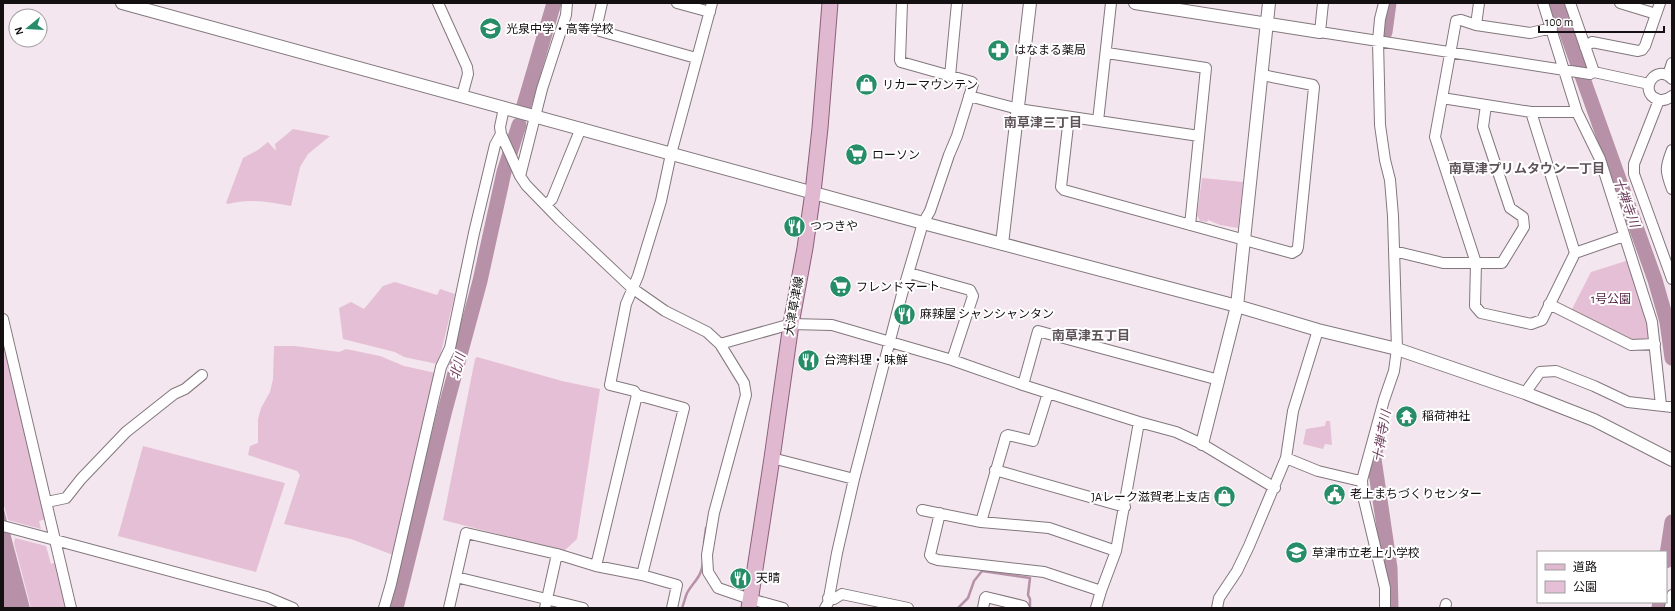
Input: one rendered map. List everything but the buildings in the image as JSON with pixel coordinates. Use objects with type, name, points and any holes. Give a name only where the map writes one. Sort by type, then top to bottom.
[{"type":"main road","name":"大津草津線","points":[[750,604],[791,324],[805,248],[820,128],[826,36],[830,3]]},
{"type":"street","points":[[122,3],[923,223],[1237,306],[1318,330],[1397,349],[1525,393],[1594,420],[1672,460]]},
{"type":"street","points":[[438,3],[467,67],[468,74],[462,96]]},
{"type":"street","points":[[518,173],[533,116],[566,16],[567,3]]},
{"type":"street","points":[[602,3],[597,25],[600,31],[696,58]]},
{"type":"street","points":[[642,575],[684,408],[637,395],[634,391],[610,385],[626,304],[661,201],[671,154],[683,114],[696,58],[711,8],[677,3]]},
{"type":"street","points":[[827,603],[854,479],[923,223],[930,211],[957,136],[973,84],[972,82],[901,62],[902,3]]},
{"type":"street","points":[[950,76],[957,3]]},
{"type":"street","points":[[1002,244],[1030,3]]},
{"type":"street","points":[[1098,121],[1107,53],[1111,3]]},
{"type":"street","points":[[1135,3],[1451,51],[1568,71],[1592,73],[1649,84]]},
{"type":"street","points":[[1202,444],[1237,306],[1269,3]]},
{"type":"street","points":[[1320,32],[1323,3]]},
{"type":"street","points":[[1384,3],[1380,19],[1378,41],[1380,125],[1385,160],[1390,180],[1395,253],[1397,349],[1394,371],[1384,400],[1362,480],[1363,496],[1385,588],[1385,608]]},
{"type":"street","points":[[1476,25],[1479,3]]},
{"type":"street","points":[[1525,393],[1540,372],[1556,371],[1594,386],[1628,402],[1667,406],[1652,322],[1600,159],[1577,112],[1568,71],[1543,3]]},
{"type":"street","points":[[1570,3],[1592,73]]},
{"type":"street","points":[[1620,3],[1656,14]]},
{"type":"street","points":[[1584,47],[1592,42],[1638,51],[1642,50],[1645,46],[1660,3]]},
{"type":"street","points":[[1552,28],[1530,33],[1476,25],[1461,20],[1456,21],[1436,137],[1476,263],[1475,306],[1481,313],[1531,324],[1542,320],[1575,253],[1624,236]]},
{"type":"street","points":[[1107,53],[1206,68],[1190,225]]},
{"type":"street","points":[[1672,63],[1670,77],[1657,75],[1649,84],[1652,96],[1659,100],[1668,99],[1672,96]]},
{"type":"street","points":[[1069,117],[1062,187],[1064,190],[1292,253],[1297,250],[1314,87],[1313,85],[1262,75]]},
{"type":"street","points":[[969,96],[1018,109],[1199,136]]},
{"type":"street","points":[[1442,98],[1531,112],[1577,112]]},
{"type":"street","points":[[1659,100],[1634,164],[1634,174],[1672,280]]},
{"type":"street","points":[[1395,253],[1402,253],[1443,263],[1502,263],[1524,227],[1522,217],[1510,208],[1483,126],[1486,105]]},
{"type":"street","points":[[509,109],[500,127],[502,136],[518,173],[526,185],[560,220],[632,288],[665,311],[707,332],[720,344],[744,383],[746,395],[714,513],[709,538],[707,564],[708,572],[718,588],[750,604],[783,608]]},
{"type":"street","points":[[1531,112],[1575,253]]},
{"type":"street","points":[[546,205],[552,199],[581,128]]},
{"type":"street","points":[[384,608],[391,584],[441,367],[450,348],[474,232],[495,145],[502,136]]},
{"type":"street","points":[[1672,150],[1666,165],[1667,176],[1672,189]]},
{"type":"street","points":[[909,273],[970,290],[973,296],[952,360]]},
{"type":"street","points":[[1549,304],[1631,345],[1655,344]]},
{"type":"street","points":[[3,319],[71,608]]},
{"type":"street","points":[[720,344],[791,324],[832,325],[952,360],[1023,385],[1139,422],[1176,432],[1202,444],[1274,488]]},
{"type":"street","points":[[1218,608],[1219,598],[1237,571],[1286,458],[1293,411],[1318,330]]},
{"type":"street","points":[[1023,385],[1038,331],[1219,380]]},
{"type":"street","points":[[47,502],[66,498],[81,479],[126,432],[174,394],[185,389],[202,375]]},
{"type":"street","points":[[981,522],[1006,436],[1008,435],[1033,441],[1048,392]]},
{"type":"street","points":[[596,566],[637,395]]},
{"type":"street","points":[[1096,608],[1116,551],[1139,422]]},
{"type":"street","points":[[772,458],[854,479]]},
{"type":"street","points":[[1286,458],[1318,471],[1362,480]]},
{"type":"street","points":[[995,470],[1125,507]]},
{"type":"street","points":[[922,510],[981,522],[1049,528],[1116,551]]},
{"type":"street","points":[[940,514],[930,555],[932,558],[938,560],[1044,572],[1101,591]]},
{"type":"street","points":[[3,526],[266,597],[293,608]]},
{"type":"street","points":[[449,608],[466,533],[557,554],[596,566],[642,575],[677,585],[672,608]]},
{"type":"street","points":[[56,540],[64,556],[76,608]]},
{"type":"street","points":[[547,604],[557,554]]},
{"type":"street","points":[[456,577],[547,604],[583,608]]},
{"type":"street","points":[[827,603],[842,594],[908,608]]},
{"type":"street","points":[[1670,608],[1672,595]]},
{"type":"street","points":[[983,608],[984,598],[986,597],[1023,606],[1024,608]]},
{"type":"green space","points":[[293,129],[330,136],[308,154],[300,167],[291,206],[259,201],[226,203],[243,158],[258,150],[268,142],[276,151],[275,144]]},
{"type":"green space","points":[[1202,178],[1243,182],[1238,228],[1220,225],[1208,220],[1207,222],[1200,221],[1197,215]]},
{"type":"green space","name":"1号公園","points":[[1629,260],[1647,321],[1650,336],[1646,341],[1629,341],[1571,311],[1591,272]]},
{"type":"green space","points":[[395,282],[437,295],[440,289],[455,294],[437,364],[404,357],[395,352],[343,339],[339,308],[351,302],[364,309],[383,286]]},
{"type":"green space","points":[[3,337],[46,519],[39,521],[41,529],[8,520],[3,502]]},
{"type":"green space","points":[[274,346],[295,346],[339,352],[346,349],[380,356],[404,366],[436,373],[393,555],[351,539],[284,524],[300,475],[297,471],[248,455],[250,446],[258,443],[258,419],[261,408],[270,392],[273,379]]},
{"type":"green space","points":[[477,357],[562,381],[600,389],[577,539],[564,551],[443,520],[475,359]]},
{"type":"green space","points":[[1326,421],[1330,421],[1332,445],[1325,444],[1323,449],[1303,444],[1306,429],[1325,426]]},
{"type":"green space","points":[[143,446],[285,483],[256,572],[118,536]]},
{"type":"green space","points":[[15,538],[46,546],[51,564],[56,562],[67,608],[31,608],[14,543]]},
{"type":"shaded area","points":[[3,506],[30,608],[3,608]]},
{"type":"waterway","name":"北川","points":[[524,105],[554,3]]},
{"type":"waterway","name":"十禅寺川","points":[[1385,32],[1389,3]]},
{"type":"waterway","name":"十禅寺川","points":[[1556,3],[1655,280],[1667,322],[1672,358]]},
{"type":"waterway","name":"北川","points":[[396,608],[445,410],[480,281],[504,172],[519,125]]},
{"type":"waterway","name":"十禅寺川","points":[[1378,434],[1374,459],[1390,568],[1391,608]]},
{"type":"waterway","name":"十禅寺川","points":[[1667,554],[1672,522]]},
{"type":"waterway","points":[[704,543],[706,528]]},
{"type":"waterway","points":[[682,608],[687,593],[701,572],[703,562]]},
{"type":"waterway","points":[[958,608],[968,598],[974,581],[982,571],[1030,578],[1028,595],[1030,599],[1030,608]]},
{"type":"waterway","name":"十禅寺川","points":[[1659,608],[1660,603]]},
{"type":"place","name":"光泉中学・高等学校","points":[[490,29]]},
{"type":"place","name":"はなまる薬局","points":[[999,50]]},
{"type":"place","name":"リカーマウンテン","points":[[867,85]]},
{"type":"place","name":"ローソン","points":[[856,155]]},
{"type":"place","name":"つつきや","points":[[795,226]]},
{"type":"place","name":"フレンドマート","points":[[840,287]]},
{"type":"place","name":"麻辣屋 シャンシャンタン","points":[[905,314]]},
{"type":"place","name":"台湾料理・味鮮","points":[[808,360]]},
{"type":"place","name":"稲荷神社","points":[[1406,416]]},
{"type":"place","name":"老上まちづくりセンター","points":[[1334,494]]},
{"type":"place","name":"JAレーク滋賀老上支店","points":[[1225,497]]},
{"type":"place","name":"草津市立老上小学校","points":[[1297,553]]},
{"type":"place","name":"天晴","points":[[741,578]]},
{"type":"district","name":"南草津三丁目","points":[[1043,122]]},
{"type":"district","name":"南草津プリムタウン一丁目","points":[[1527,168]]},
{"type":"district","name":"南草津五丁目","points":[[1091,335]]}]
